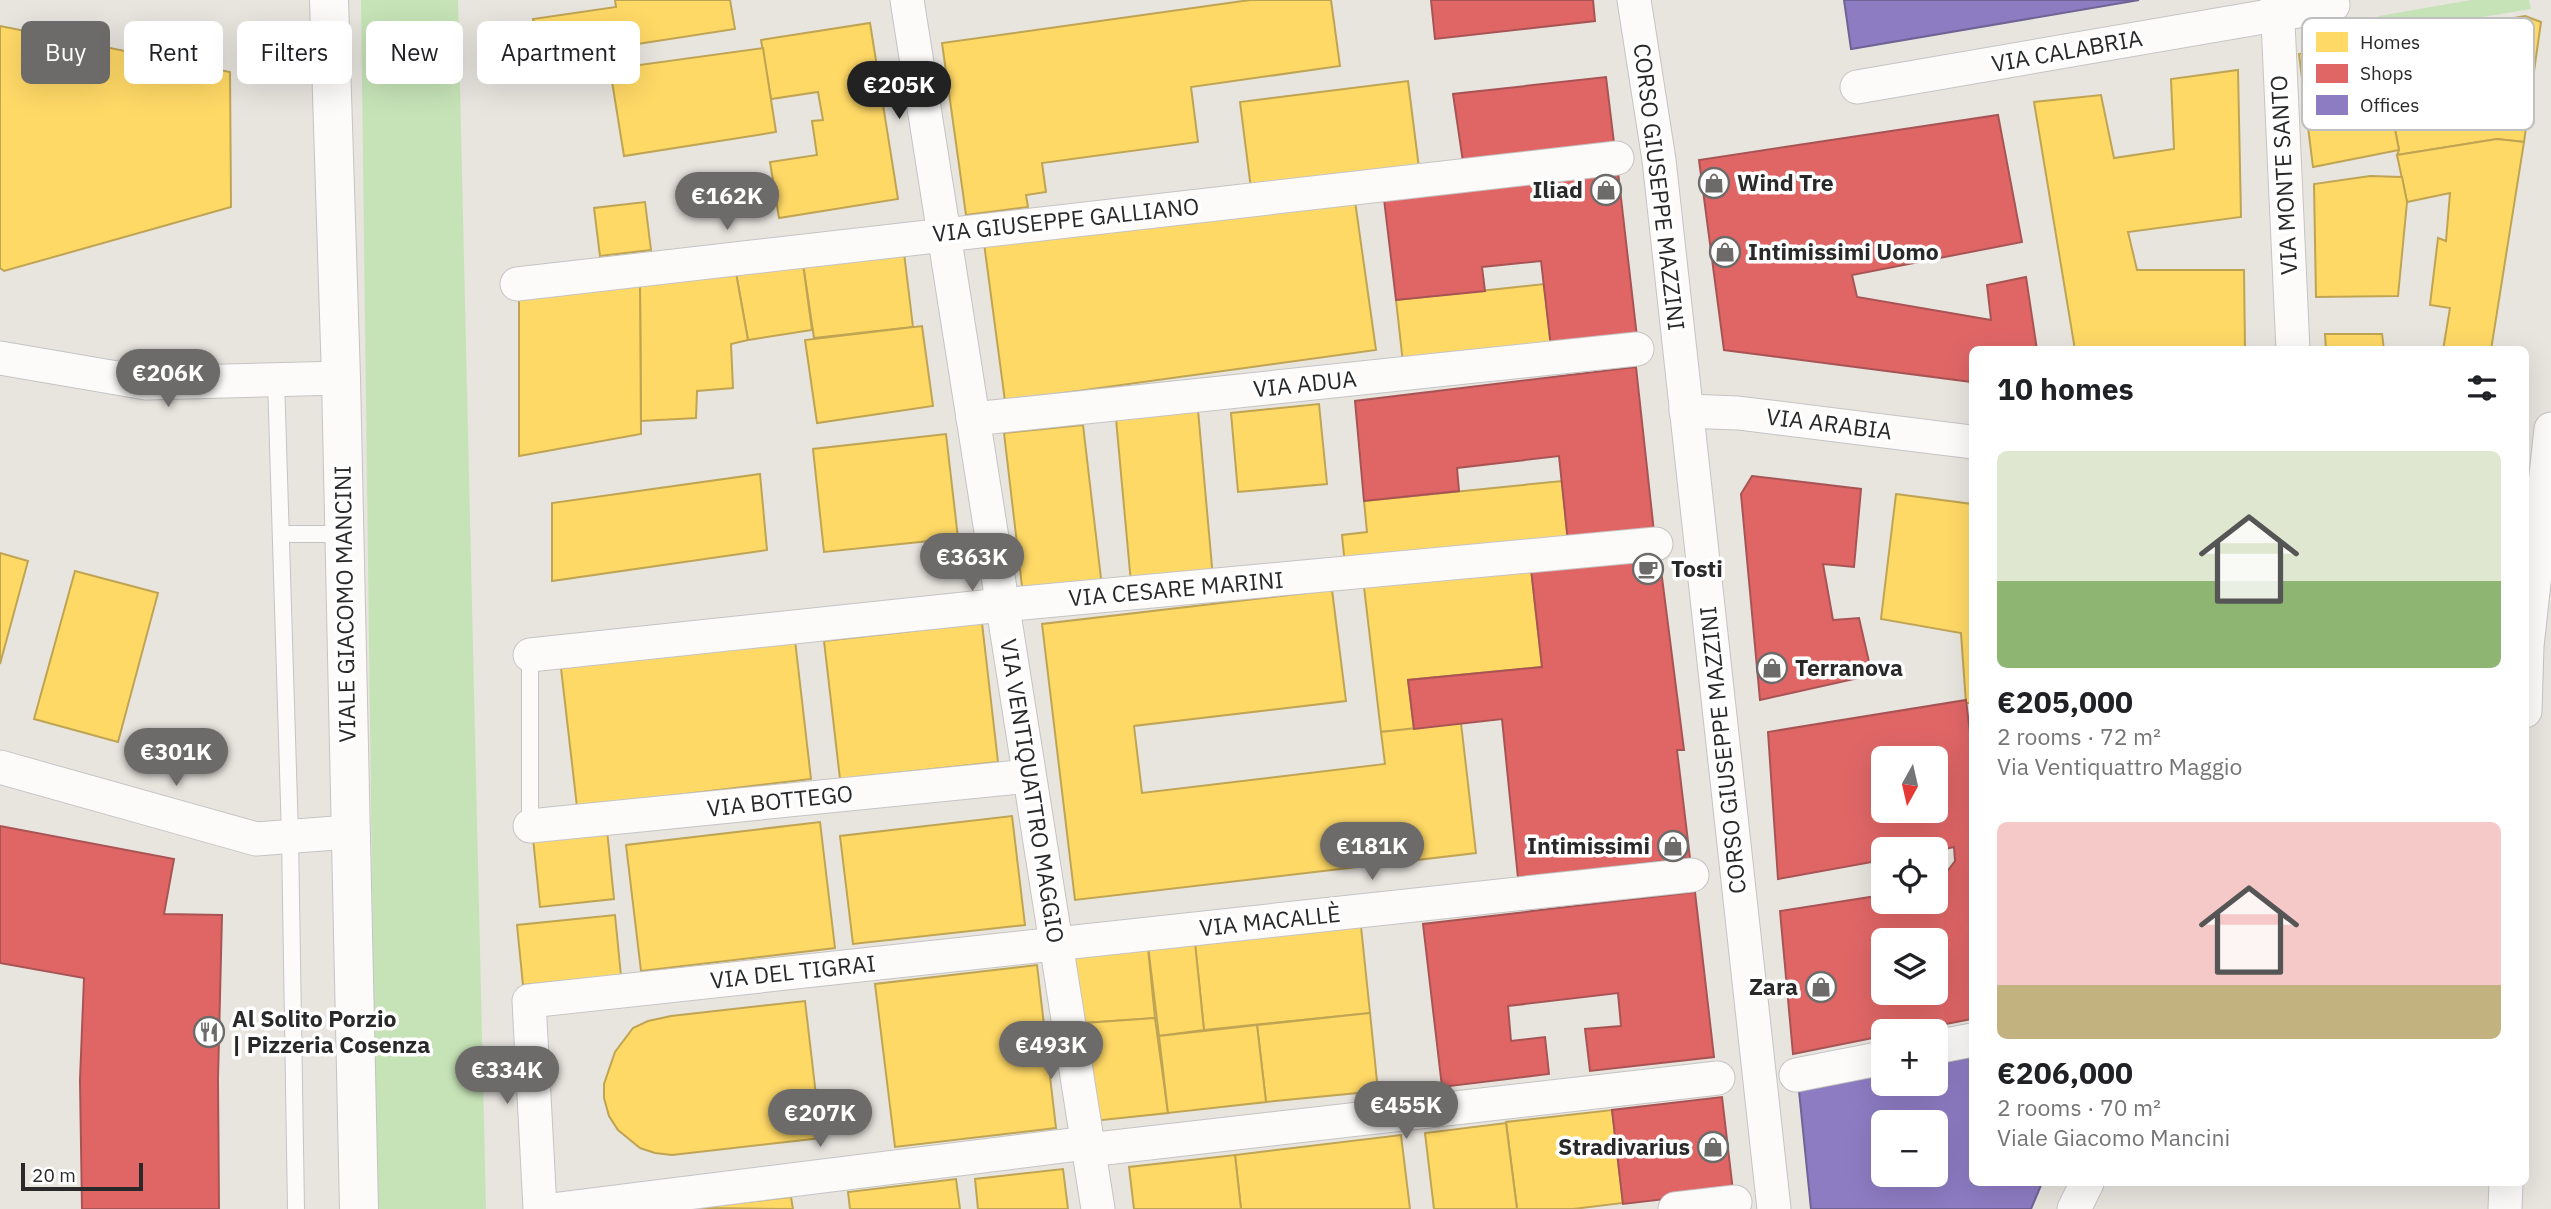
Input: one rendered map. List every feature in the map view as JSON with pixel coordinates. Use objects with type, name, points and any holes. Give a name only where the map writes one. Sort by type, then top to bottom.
[{"type":"street","name":"VIALE GIACOMO MANCINI","points":[[329,0],[341,378],[359,1209]]},
{"type":"street","name":"VIA VENTIQUATTRO MAGGIO","points":[[907,0],[1098,1209]]},
{"type":"street","name":"CORSO GIUSEPPE MAZZINI","points":[[1634,0],[1659,160],[1774,1209]]},
{"type":"street","name":"VIA CALABRIA","points":[[1857,87],[2277,7],[2333,5]]},
{"type":"street","name":"VIA MONTE SANTO","points":[[2277,7],[2292,346]]},
{"type":"street","name":"VIA GIUSEPPE GALLIANO","points":[[517,284],[1617,158]]},
{"type":"street","name":"VIA ADUA","points":[[973,419],[1637,349]]},
{"type":"street","points":[[0,358],[146,383],[341,378]]},
{"type":"street","name":"VIA ARABIA","points":[[1686,411],[1738,413],[1969,442]]},
{"type":"street","points":[[2529,626],[2546,510],[2551,429]]},
{"type":"street","name":"VIA CESARE MARINI","points":[[530,655],[1002,606],[1656,544]]},
{"type":"street","points":[[0,768],[256,839],[349,832]]},
{"type":"street","name":"VIA BOTTEGO","points":[[530,825],[1030,776]]},
{"type":"street","name":"VIA MACALLÈ","points":[[1057,944],[1692,875]]},
{"type":"street","name":"VIA DEL TIGRAI","points":[[540,1209],[529,1000],[1057,944]]},
{"type":"street","points":[[1948,1045],[1969,1041]]},
{"type":"street","points":[[1796,1075],[1871,1060]]},
{"type":"street","points":[[559,1209],[1088,1146],[1718,1078]]},
{"type":"street","points":[[2074,1209],[2086,1186]]},
{"type":"street","points":[[2505,1209],[2506,1186]]},
{"type":"street","points":[[1675,1209],[1734,1202]]},
{"type":"lane","points":[[276,379],[290,836],[296,1209]]},
{"type":"lane","points":[[281,534],[344,534]]},
{"type":"lane","points":[[530,655],[530,825]]},
{"type":"green space","points":[[361,0],[458,0],[458,21],[366,21],[366,84],[460,84],[486,1209],[376,1209]]},
{"type":"green space","points":[[2471,0],[2529,0],[2531,9],[2477,18],[2379,16]]},
{"type":"building: Homes","points":[[615,0],[730,0],[735,29],[640,44],[640,21],[533,19],[616,7]]},
{"type":"building: Homes","points":[[1250,0],[1331,0],[1340,66],[1191,87],[1198,142],[1042,163],[1046,192],[1026,195],[1028,207],[966,215],[942,43]]},
{"type":"building: Homes","points":[[2534,19],[2541,22],[2534,71]]},
{"type":"building: Homes","points":[[870,23],[898,199],[779,218],[770,162],[817,155],[812,121],[823,120],[818,92],[771,99],[761,40]]},
{"type":"building: Homes","points":[[0,26],[21,30],[21,84],[110,84],[110,48],[124,51],[124,84],[223,84],[223,71],[230,72],[231,207],[4,271],[0,268]]},
{"type":"building: Homes","points":[[763,48],[776,132],[624,156],[612,84],[640,84],[640,65]]},
{"type":"building: Homes","points":[[2299,54],[2302,54],[2302,78]]},
{"type":"building: Homes","points":[[2238,70],[2241,217],[2128,232],[2137,270],[2244,270],[2245,346],[2074,346],[2034,102],[2101,95],[2114,158],[2174,149],[2171,79]]},
{"type":"building: Homes","points":[[1408,81],[1419,168],[1251,189],[1240,102]]},
{"type":"building: Homes","points":[[2308,130],[2395,130],[2399,150],[2313,167]]},
{"type":"building: Homes","points":[[2395,130],[2526,130],[2524,142],[2497,139],[2397,155],[2399,150]]},
{"type":"building: Homes","points":[[2497,139],[2524,142],[2492,346],[2444,346],[2450,308],[2430,305],[2438,238],[2446,241],[2450,193],[2407,202],[2397,155]]},
{"type":"building: Homes","points":[[2370,176],[2402,177],[2407,202],[2398,296],[2316,297],[2314,184]]},
{"type":"building: Homes","points":[[1354,194],[1376,350],[1005,401],[984,243]]},
{"type":"building: Homes","points":[[645,202],[651,250],[600,256],[594,208]]},
{"type":"building: Homes","points":[[904,253],[913,327],[814,338],[803,264]]},
{"type":"building: Homes","points":[[803,264],[812,330],[748,340],[736,273]]},
{"type":"building: Homes","points":[[736,273],[748,340],[731,344],[733,388],[697,391],[696,418],[641,421],[640,286]]},
{"type":"building: Homes","points":[[1544,284],[1551,347],[1403,363],[1396,300]]},
{"type":"building: Homes","points":[[640,286],[641,434],[519,456],[519,294]]},
{"type":"building: Homes","points":[[922,326],[933,406],[817,423],[805,340]]},
{"type":"building: Homes","points":[[2325,334],[2382,334],[2384,346],[2326,346]]},
{"type":"building: Homes","points":[[1319,404],[1327,484],[1238,492],[1231,413]]},
{"type":"building: Homes","points":[[1198,410],[1213,578],[1131,583],[1116,419]]},
{"type":"building: Homes","points":[[1083,425],[1102,587],[1023,595],[1004,433]]},
{"type":"building: Homes","points":[[946,434],[958,538],[824,552],[813,449]]},
{"type":"building: Homes","points":[[760,474],[767,550],[552,581],[552,503]]},
{"type":"building: Homes","points":[[1562,481],[1568,542],[1345,565],[1342,535],[1367,532],[1364,501]]},
{"type":"building: Homes","points":[[1896,494],[1969,504],[1969,703],[1966,703],[1961,633],[1881,619]]},
{"type":"building: Homes","points":[[0,553],[28,561],[0,664]]},
{"type":"building: Homes","points":[[1531,569],[1542,667],[1408,680],[1414,729],[1381,732],[1364,587]]},
{"type":"building: Homes","points":[[75,571],[158,593],[118,742],[34,719]]},
{"type":"building: Homes","points":[[1332,590],[1346,701],[1134,726],[1142,793],[1385,764],[1381,732],[1461,723],[1476,853],[1075,900],[1042,624]]},
{"type":"building: Homes","points":[[982,623],[998,762],[840,779],[824,641]]},
{"type":"building: Homes","points":[[795,640],[811,779],[577,807],[561,668]]},
{"type":"building: Homes","points":[[1012,816],[1025,925],[853,944],[840,836]]},
{"type":"building: Homes","points":[[820,822],[835,948],[641,971],[626,845]]},
{"type":"building: Homes","points":[[607,830],[614,899],[540,907],[533,838]]},
{"type":"building: Homes","points":[[615,915],[621,976],[523,985],[517,925]]},
{"type":"building: Homes","points":[[1360,917],[1370,1013],[1204,1030],[1194,935]]},
{"type":"building: Homes","points":[[1194,933],[1204,1030],[1159,1036],[1147,938]]},
{"type":"building: Homes","points":[[1147,938],[1155,1018],[1070,1024],[1074,946]]},
{"type":"building: Homes","points":[[1037,965],[1056,1128],[895,1147],[875,984]]},
{"type":"building: Homes","points":[[805,1001],[821,1138],[672,1155],[640,1148],[618,1130],[609,1116],[604,1098],[604,1084],[615,1052],[633,1028],[648,1021],[671,1016]]},
{"type":"building: Homes","points":[[1370,1013],[1378,1091],[1266,1102],[1257,1025]]},
{"type":"building: Homes","points":[[1155,1018],[1168,1113],[1093,1121],[1070,1024]]},
{"type":"building: Homes","points":[[1257,1025],[1266,1102],[1168,1113],[1159,1036]]},
{"type":"building: Homes","points":[[1612,1110],[1623,1203],[1573,1209],[1517,1209],[1506,1122]]},
{"type":"building: Homes","points":[[1506,1123],[1517,1209],[1434,1209],[1425,1133]]},
{"type":"building: Homes","points":[[1401,1135],[1410,1209],[1241,1209],[1235,1155]]},
{"type":"building: Homes","points":[[1235,1155],[1241,1209],[1134,1209],[1129,1167]]},
{"type":"building: Homes","points":[[1063,1169],[1068,1209],[978,1209],[975,1179]]},
{"type":"building: Homes","points":[[956,1179],[960,1209],[850,1209],[848,1192]]},
{"type":"building: Homes","points":[[791,1197],[793,1209],[694,1208]]},
{"type":"building: Shops","points":[[1431,0],[1593,0],[1595,21],[1435,39]]},
{"type":"building: Shops","points":[[1606,77],[1614,143],[1463,162],[1453,94]]},
{"type":"building: Shops","points":[[1998,115],[2022,242],[1852,275],[1857,297],[1991,320],[1987,285],[2026,277],[2036,346],[1969,346],[1969,382],[1724,350],[1699,160]]},
{"type":"building: Shops","points":[[1618,172],[1637,337],[1551,347],[1541,261],[1482,267],[1485,291],[1396,300],[1384,199]]},
{"type":"building: Shops","points":[[1636,367],[1654,532],[1568,542],[1559,456],[1457,468],[1459,491],[1364,501],[1355,401]]},
{"type":"building: Shops","points":[[1752,476],[1861,489],[1854,567],[1823,564],[1833,620],[1859,618],[1872,675],[1760,700],[1741,494]]},
{"type":"building: Shops","points":[[1659,554],[1684,750],[1677,750],[1690,858],[1518,878],[1502,719],[1414,729],[1408,680],[1542,667],[1531,569]]},
{"type":"building: Shops","points":[[1966,700],[1969,724],[1969,1020],[1948,1024],[1948,1019],[1871,1019],[1871,1038],[1793,1054],[1780,911],[1871,897],[1871,914],[1948,914],[1948,870],[1955,861],[1954,847],[1948,848],[1948,837],[1871,837],[1871,862],[1778,879],[1768,732]]},
{"type":"building: Shops","points":[[0,826],[174,859],[164,914],[222,915],[218,1079],[219,1209],[82,1209],[80,1080],[84,978],[0,963]]},
{"type":"building: Shops","points":[[1695,892],[1714,1057],[1590,1071],[1585,1029],[1621,1026],[1618,993],[1508,1006],[1511,1041],[1545,1037],[1549,1074],[1442,1087],[1423,924]]},
{"type":"building: Shops","points":[[1722,1097],[1733,1191],[1623,1204],[1612,1110]]},
{"type":"building: Offices","points":[[1844,0],[2139,0],[1851,49]]},
{"type":"building: Offices","points":[[1969,1058],[1969,1186],[2041,1186],[2031,1209],[1811,1209],[1799,1091],[1871,1077],[1871,1096],[1948,1096],[1948,1062]]},
{"type":"place","name":"Wind Tre","points":[[1714,183]]},
{"type":"place","name":"Iliad","points":[[1606,190]]},
{"type":"place","name":"Intimissimi Uomo","points":[[1725,252]]},
{"type":"place","name":"Tosti","points":[[1648,569]]},
{"type":"place","name":"Terranova","points":[[1772,668]]},
{"type":"place","name":"Intimissimi","points":[[1673,846]]},
{"type":"place","name":"Zara","points":[[1821,987]]},
{"type":"place","name":"Al Solito Porzio | Pizzeria Cosenza","points":[[209,1032]]},
{"type":"place","name":"Stradivarius","points":[[1713,1147]]}]
